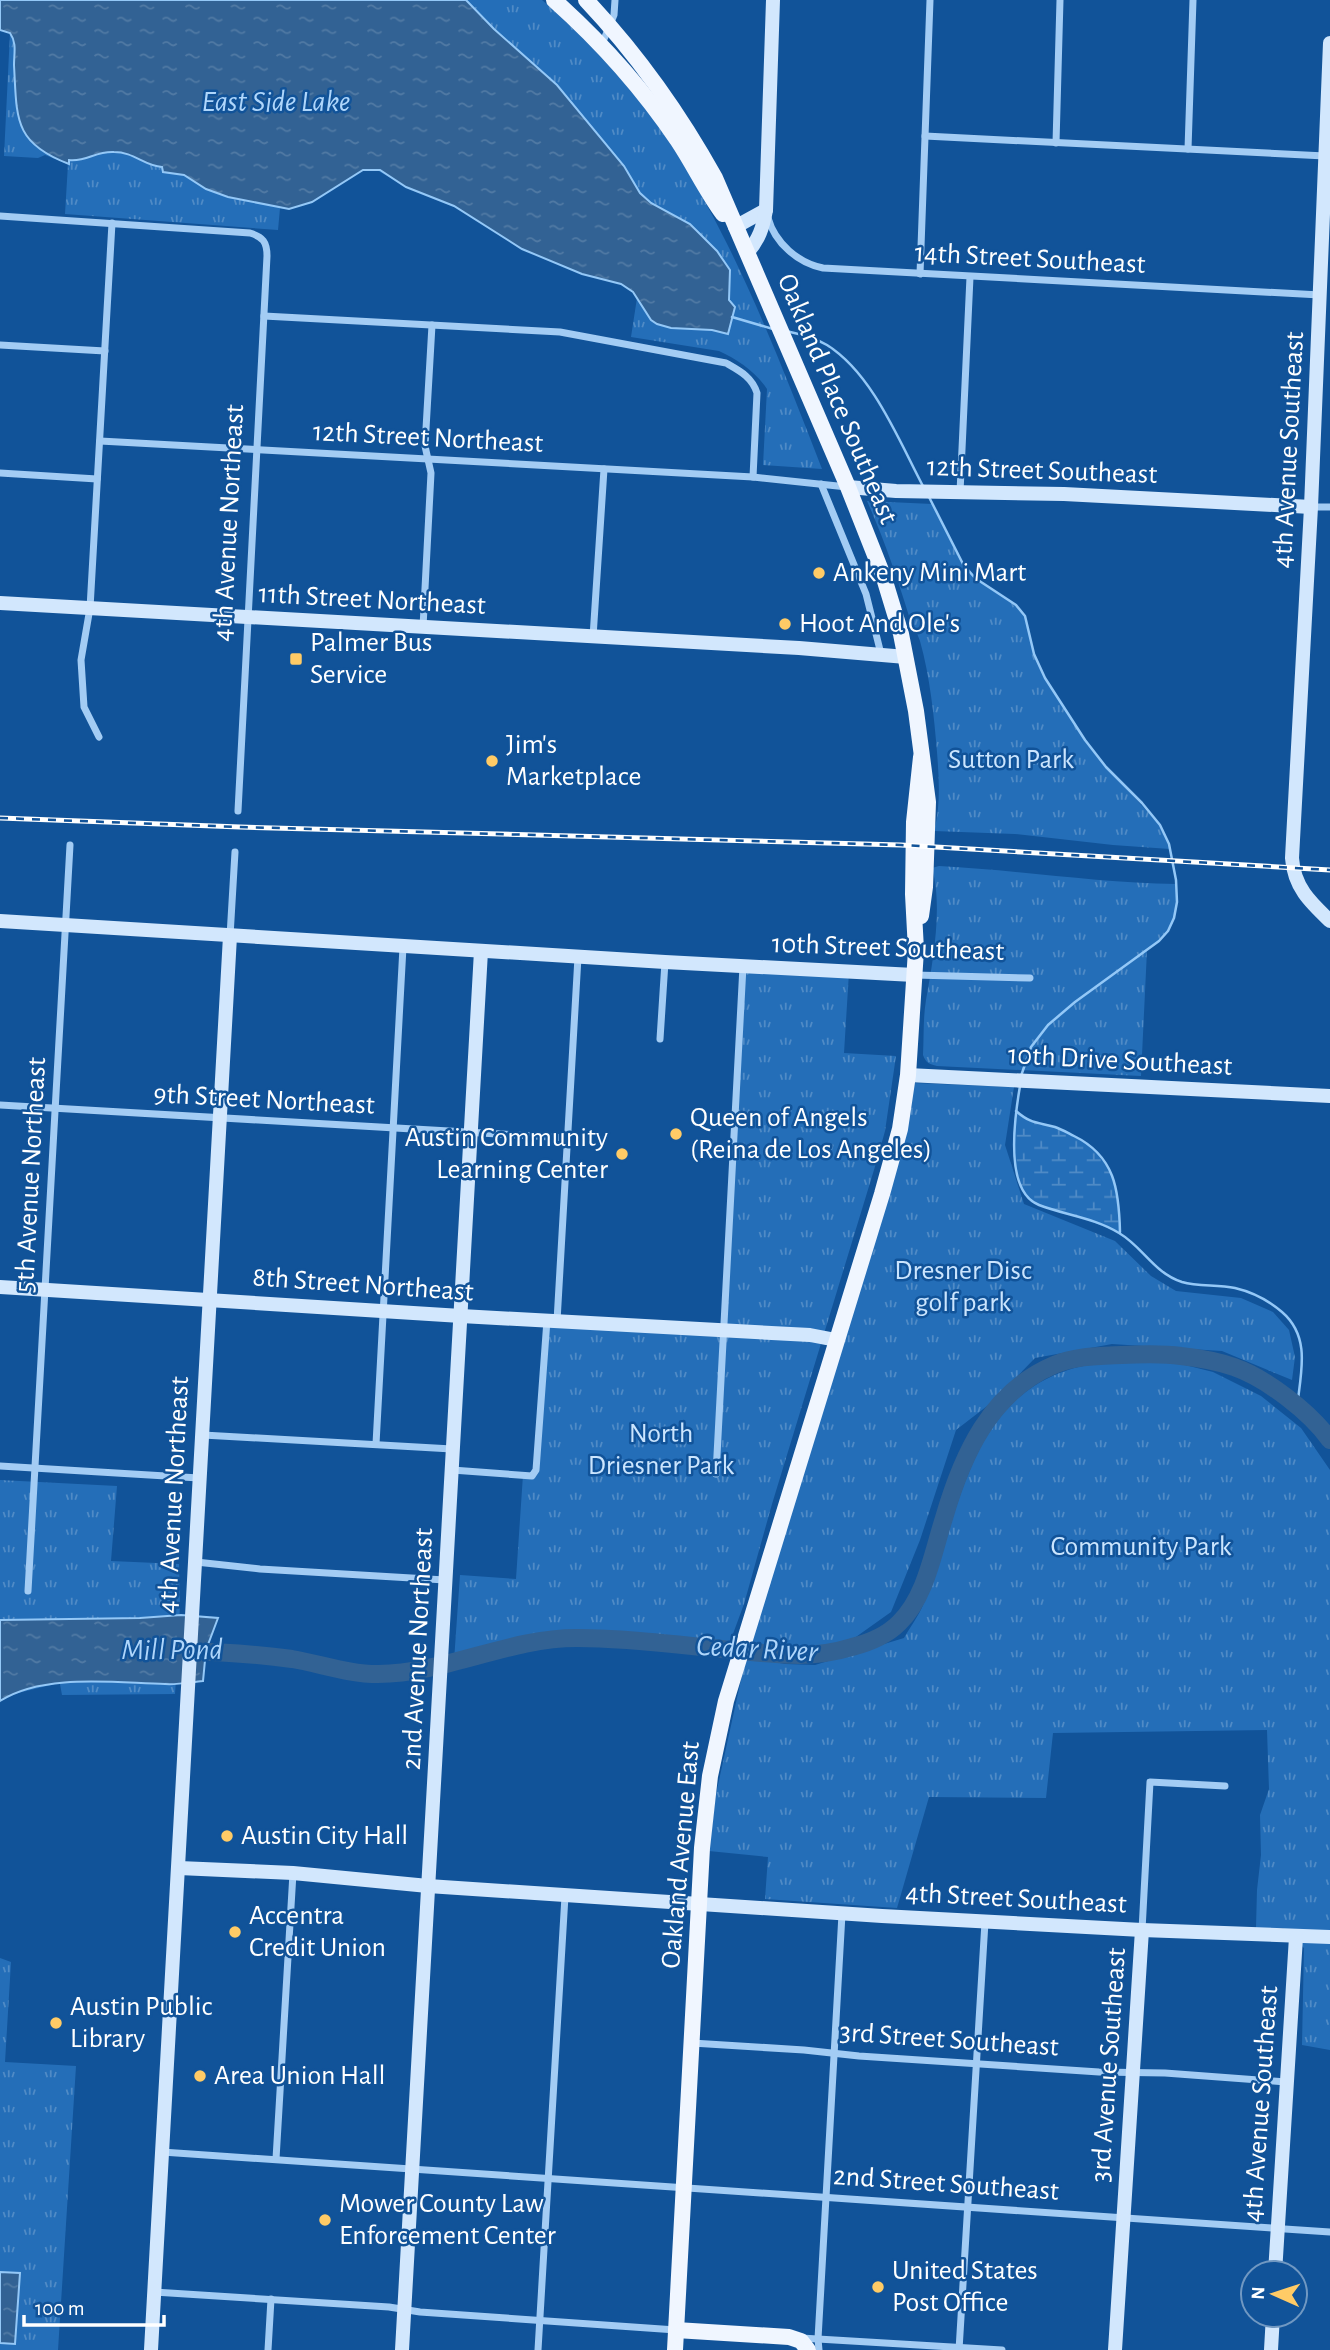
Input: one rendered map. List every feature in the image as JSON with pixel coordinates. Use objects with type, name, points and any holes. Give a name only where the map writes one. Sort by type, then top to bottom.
[{"type":"main road","points":[[554,0],[602,45],[660,116],[721,211],[735,227]]},
{"type":"main road","points":[[586,0],[611,26],[654,80],[691,135],[715,178],[735,227]]},
{"type":"main road","name":"Oakland Place Southeast","points":[[735,227],[848,487],[884,578],[906,657],[928,802],[925,887],[916,950],[903,1112],[895,1149],[835,1340]]},
{"type":"main road","name":"Oakland Avenue East","points":[[675,2350],[704,1821],[710,1776],[732,1679],[835,1340]]},
{"type":"main road","points":[[677,2330],[789,2337],[813,2345]]},
{"type":"street","points":[[602,45],[611,26],[615,0]]},
{"type":"street","points":[[747,253],[757,240],[764,222],[773,0]]},
{"type":"street","points":[[920,274],[930,0]]},
{"type":"street","points":[[1056,143],[1060,0]]},
{"type":"street","points":[[1188,149],[1193,0]]},
{"type":"street","name":"4th Avenue Southeast","points":[[1330,43],[1321,295],[1292,858],[1301,890],[1330,921]]},
{"type":"street","points":[[925,136],[1326,156]]},
{"type":"street","points":[[735,227],[765,211]]},
{"type":"street","name":"14th Street Southeast","points":[[765,211],[770,226],[794,255],[811,265],[834,270],[1321,295]]},
{"type":"street","points":[[0,216],[112,223],[90,608],[81,660],[84,707],[99,737]]},
{"type":"street","name":"4th Avenue Northeast","points":[[112,223],[250,233],[264,239],[267,256],[238,811]]},
{"type":"street","points":[[953,491],[971,277]]},
{"type":"street","points":[[264,316],[560,332],[726,363],[747,376],[755,384],[758,393],[753,477]]},
{"type":"street","points":[[423,627],[431,473],[425,446],[432,325]]},
{"type":"street","points":[[0,345],[104,352]]},
{"type":"street","name":"12th Street Northeast","points":[[100,441],[753,477]]},
{"type":"street","points":[[593,637],[604,469]]},
{"type":"street","points":[[0,473],[97,479]]},
{"type":"street","name":"12th Street Southeast","points":[[753,477],[896,491],[1064,494],[1330,507]]},
{"type":"street","points":[[821,484],[866,594],[881,655]]},
{"type":"street","name":"11th Street Northeast","points":[[0,603],[741,645],[906,657]]},
{"type":"street","name":"5th Avenue Northeast","points":[[28,1591],[70,845]]},
{"type":"street","name":"4th Avenue Northeast","points":[[151,2350],[235,852]]},
{"type":"street","name":"10th Street Southeast","points":[[0,921],[743,967],[1030,978]]},
{"type":"street","points":[[376,1444],[403,947]]},
{"type":"street","name":"2nd Avenue Northeast","points":[[402,2350],[481,951]]},
{"type":"street","points":[[452,1470],[531,1476],[538,1464],[568,1138],[578,957]]},
{"type":"street","points":[[660,1039],[665,962]]},
{"type":"street","points":[[716,1474],[743,967]]},
{"type":"street","name":"10th Drive Southeast","points":[[908,1075],[1330,1096]]},
{"type":"street","name":"9th Street Northeast","points":[[0,1105],[568,1138]]},
{"type":"street","name":"8th Street Northeast","points":[[0,1287],[810,1335],[835,1340]]},
{"type":"street","points":[[202,1435],[453,1449]]},
{"type":"street","points":[[0,1466],[200,1478]]},
{"type":"street","points":[[195,1562],[260,1569],[446,1580]]},
{"type":"street","name":"3rd Avenue Southeast","points":[[1115,2350],[1150,1783],[1225,1786]]},
{"type":"street","name":"4th Street Southeast","points":[[179,1868],[293,1873],[428,1886],[842,1914],[1330,1937]]},
{"type":"street","points":[[276,2159],[293,1873]]},
{"type":"street","points":[[538,2350],[565,1896]]},
{"type":"street","points":[[813,2345],[842,1914]]},
{"type":"street","points":[[959,2349],[985,1922]]},
{"type":"street","name":"4th Avenue Southeast","points":[[1276,2259],[1296,1937]]},
{"type":"street","name":"3rd Street Southeast","points":[[692,2043],[1099,2072],[1287,2082]]},
{"type":"street","name":"2nd Street Southeast","points":[[162,2152],[1330,2232]]},
{"type":"street","points":[[154,2292],[677,2330]]},
{"type":"street","points":[[268,2350],[271,2299]]},
{"type":"street","points":[[1271,2350],[1272,2329]]},
{"type":"street","points":[[813,2345],[1002,2350]]},
{"type":"street","points":[[813,2345],[819,2350]]},
{"type":"green space","name":"East Side Lake","points":[[0,0],[542,0],[597,52],[630,90],[661,130],[698,189],[756,307],[822,469],[763,465],[767,389],[739,362],[719,351],[631,337],[637,298],[621,284],[582,274],[522,249],[454,206],[406,187],[375,169],[363,170],[304,205],[289,209],[280,208],[278,230],[65,214],[68,164],[45,155],[38,158],[4,156],[10,33],[0,30]]},
{"type":"green space","name":"Sutton Park","points":[[867,501],[932,504],[963,564],[975,578],[1016,605],[1025,616],[1034,654],[1045,678],[1106,767],[1159,824],[1170,849],[1015,834],[934,831],[939,801],[938,772],[933,710],[926,668],[920,641]]},
{"type":"green space","points":[[939,866],[1176,884],[1176,905],[1172,922],[1163,936],[1147,950],[1141,1076],[937,1066],[927,1061],[923,1055],[924,1014],[937,916],[932,868]]},
{"type":"green space","name":"North Driesner Park","points":[[743,966],[849,972],[844,1053],[896,1056],[885,1131],[877,1160],[744,1604],[727,1650],[630,1639],[580,1637],[523,1643],[454,1661],[460,1575],[516,1579],[523,1475],[532,1476],[536,1470],[547,1320],[723,1331]]},
{"type":"green space","name":"Dresner Disc golf park","points":[[914,1083],[1014,1087],[1005,1145],[1024,1204],[1115,1241],[1151,1276],[1176,1291],[1241,1298],[1273,1312],[1289,1330],[1295,1357],[1292,1380],[1222,1351],[1112,1344],[1035,1358],[991,1403],[956,1430],[920,1540],[891,1612],[853,1639],[807,1650],[749,1647]]},
{"type":"green space","points":[[1016,1111],[1031,1121],[1075,1136],[1099,1154],[1107,1165],[1116,1189],[1120,1233],[1075,1215],[1040,1205],[1025,1193],[1015,1159]]},
{"type":"green space","name":"Community Park","points":[[1121,1361],[1177,1363],[1213,1372],[1261,1396],[1301,1428],[1330,1470],[1330,2050],[1302,2045],[1304,1948],[1283,1928],[1256,1928],[1261,1855],[1260,1815],[1269,1789],[1267,1730],[1053,1733],[1046,1798],[929,1797],[897,1908],[765,1899],[768,1857],[709,1851],[716,1794],[746,1657],[785,1664],[815,1665],[904,1638],[923,1605],[971,1468],[987,1437],[1007,1409],[1034,1386],[1068,1370]]},
{"type":"green space","points":[[0,1480],[117,1486],[111,1561],[179,1564],[180,1605],[175,1694],[62,1695],[60,1684],[55,1684],[10,1695],[0,1701]]},
{"type":"green space","points":[[0,1958],[11,1962],[5,2062],[76,2066],[58,2350],[0,2350]]},
{"type":"water","name":"East Side Lake","points":[[0,0],[466,0],[557,85],[624,166],[640,193],[651,203],[690,224],[717,251],[730,270],[729,300],[735,307],[728,334],[657,324],[651,320],[633,292],[621,284],[582,274],[522,249],[454,206],[406,187],[380,170],[363,170],[312,202],[289,209],[228,197],[206,189],[184,175],[163,172],[162,167],[121,153],[101,153],[69,160],[69,164],[51,156],[28,137],[18,114],[14,44],[10,33],[0,30]]},
{"type":"water","name":"Mill Pond","points":[[181,1615],[218,1618],[206,1650],[203,1681],[170,1684],[58,1683],[37,1686],[0,1701],[0,1620]]},
{"type":"water","points":[[0,2272],[20,2273],[15,2344],[0,2343]]},
{"type":"waterway","points":[[732,317],[773,329]]},
{"type":"waterway","points":[[786,331],[827,345],[858,373],[883,410],[924,488]]},
{"type":"waterway","points":[[929,497],[963,564],[975,578],[1016,605],[1025,616],[1034,654],[1045,678],[1085,740],[1106,767],[1160,825],[1169,844],[1176,880],[1177,902],[1168,931],[1159,941],[1048,1025],[1031,1047],[1021,1076]]},
{"type":"waterway","points":[[1020,1086],[1014,1151],[1020,1185],[1028,1197],[1039,1205],[1090,1220],[1119,1233],[1172,1278],[1188,1284],[1241,1290],[1260,1297],[1277,1308],[1291,1322],[1301,1344],[1302,1368],[1297,1407]]},
{"type":"waterway","points":[[1016,1111],[1030,1120],[1074,1136],[1098,1154],[1106,1164],[1116,1188],[1120,1232]]},
{"type":"waterway","name":"Cedar River","points":[[184,1651],[278,1657],[346,1671],[378,1674],[428,1668],[526,1643],[577,1638],[792,1655],[821,1654],[858,1645],[877,1638],[894,1627],[916,1600],[928,1574],[960,1472],[970,1449],[996,1409],[1032,1377],[1054,1365],[1078,1358],[1166,1354],[1228,1365],[1260,1379],[1286,1397],[1311,1418],[1330,1440]]},
{"type":"railway","points":[[0,818],[901,845],[1330,870]]},
{"type":"place","name":"Ankeny Mini Mart","points":[[819,573]]},
{"type":"place","name":"Hoot And Ole's","points":[[785,624]]},
{"type":"place","name":"Palmer Bus Service","points":[[296,659]]},
{"type":"place","name":"Jim's Marketplace","points":[[492,761]]},
{"type":"place","name":"Queen of Angels (Reina de Los Angeles)","points":[[676,1134]]},
{"type":"place","name":"Austin Community Learning Center","points":[[622,1154]]},
{"type":"place","name":"Austin City Hall","points":[[227,1836]]},
{"type":"place","name":"Accentra Credit Union","points":[[235,1932]]},
{"type":"place","name":"Austin Public Library","points":[[56,2023]]},
{"type":"place","name":"Area Union Hall","points":[[200,2076]]},
{"type":"place","name":"Mower County Law Enforcement Center","points":[[325,2220]]},
{"type":"place","name":"United States Post Office","points":[[878,2287]]}]
